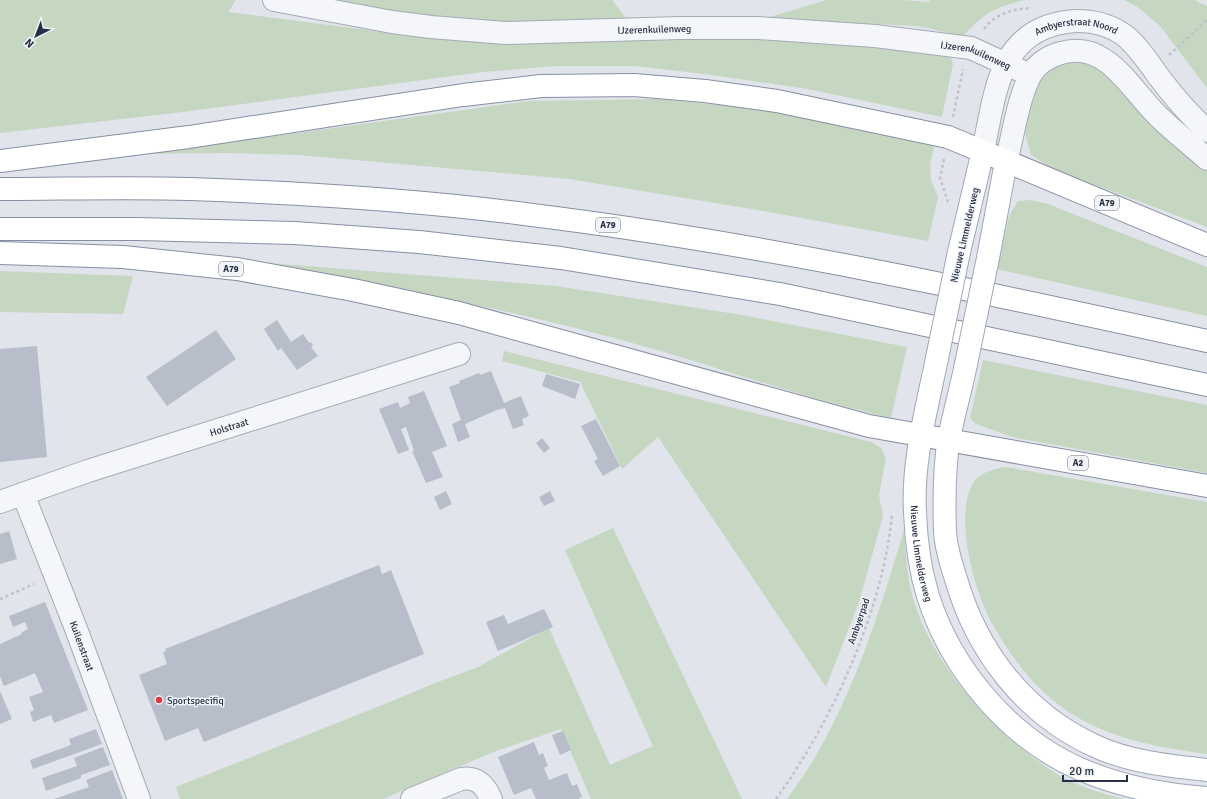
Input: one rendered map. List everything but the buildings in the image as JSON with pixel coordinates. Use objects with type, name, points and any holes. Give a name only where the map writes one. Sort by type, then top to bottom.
[{"type":"main road","points":[[0,161],[197,136],[463,95],[541,86],[634,86],[706,91],[777,101],[948,138],[1006,162],[988,258],[949,439],[945,484],[946,534],[952,567],[966,609],[990,656],[1021,695],[1043,714],[1062,728],[1095,746],[1114,754],[1161,764],[1207,770]]},
{"type":"main road","name":"Nieuwe Limmelderweg","points":[[982,151],[937,358],[916,473],[915,512],[923,575],[931,602],[950,646],[984,695],[1006,719],[1032,740],[1078,768],[1106,779],[1129,786],[1176,795],[1207,798]]},
{"type":"main road","name":"A79","points":[[1006,162],[1207,245]]},
{"type":"main road","name":"A79","points":[[0,189],[189,189],[376,199],[529,214],[648,230],[782,253],[1207,341]]},
{"type":"main road","points":[[0,230],[138,229],[295,233],[419,242],[562,258],[780,294],[1207,385]]},
{"type":"main road","name":"A79","points":[[0,253],[123,257],[236,269],[353,290],[459,313],[869,426],[922,435]]},
{"type":"main road","points":[[922,435],[949,439]]},
{"type":"main road","name":"A2","points":[[949,439],[1207,486]]},
{"type":"street","name":"IJzerenkuilenweg","points":[[274,0],[291,5],[423,26],[505,33],[680,28],[758,28],[875,36],[971,48],[1030,75]]},
{"type":"street","name":"Ambyerstraat Noord","points":[[982,151],[999,76],[1018,45],[1046,27],[1073,21],[1098,23],[1123,35],[1133,43],[1174,96],[1207,131]]},
{"type":"street","name":"Ambyerstraat Noord","points":[[1006,162],[1030,75],[1039,64],[1048,58],[1063,52],[1085,51],[1102,57],[1110,62],[1163,121],[1207,159]]},
{"type":"street","name":"Holstraat","points":[[0,502],[88,471],[459,354]]},
{"type":"street","name":"Kuilenstraat","points":[[23,494],[55,574],[139,799]]},
{"type":"street","points":[[412,799],[461,779],[469,778],[475,779],[482,784],[491,799]]},
{"type":"path","points":[[1168,56],[1207,20]]},
{"type":"path","name":"Ambyerpad","points":[[776,799],[788,783],[827,716],[848,672],[863,634],[880,579],[889,540],[892,508]]},
{"type":"path","points":[[0,599],[55,574]]},
{"type":"green space","points":[[0,0],[236,0],[228,12],[375,31],[469,41],[751,40],[862,43],[944,55],[951,58],[953,64],[942,117],[807,89],[712,75],[636,66],[555,66],[483,72],[183,112],[0,133]]},
{"type":"green space","points":[[324,0],[612,0],[628,21],[472,23],[379,11]]},
{"type":"green space","points":[[827,0],[903,0],[928,2],[930,0],[1025,0],[998,8],[984,16],[963,36],[918,26],[763,19]]},
{"type":"green space","points":[[1124,0],[1195,0],[1207,6],[1207,88],[1160,26],[1139,8]]},
{"type":"green space","points":[[1087,60],[1102,68],[1207,165],[1207,227],[1053,169],[1031,155],[1024,130],[1037,84],[1057,65]]},
{"type":"green space","points":[[661,99],[757,109],[935,141],[930,165],[931,180],[938,197],[928,241],[752,209],[569,179],[299,155],[228,153],[127,154],[283,135],[528,101]]},
{"type":"green space","points":[[1031,200],[1048,204],[1207,267],[1207,316],[997,269],[1009,216],[1018,201]]},
{"type":"green space","points":[[256,262],[556,286],[742,315],[907,347],[891,418],[824,401],[658,350],[579,329],[442,298]]},
{"type":"green space","points":[[0,271],[133,276],[123,314],[0,312]]},
{"type":"green space","points":[[504,351],[871,442],[881,448],[886,458],[879,495],[883,516],[859,602],[826,687],[658,437],[622,469],[580,382],[502,361]]},
{"type":"green space","points":[[983,360],[1207,405],[1207,473],[1012,437],[976,424],[970,418]]},
{"type":"green space","points":[[1006,467],[1207,502],[1207,754],[1143,743],[1103,730],[1084,721],[1065,710],[1048,696],[1024,672],[1011,654],[993,625],[980,595],[969,556],[965,516],[967,499],[972,485],[978,477],[986,472]]},
{"type":"green space","points":[[613,528],[742,799],[591,799],[561,729],[496,751],[383,799],[180,799],[176,787],[478,667],[549,628],[610,765],[653,746],[565,550]]},
{"type":"green space","points":[[904,530],[906,558],[912,596],[915,605],[925,630],[938,654],[972,701],[1013,742],[1057,774],[1090,789],[1125,799],[787,799],[814,760],[856,673],[877,616]]},
{"type":"place","name":"Sportspecifiq","points":[[159,700]]}]
